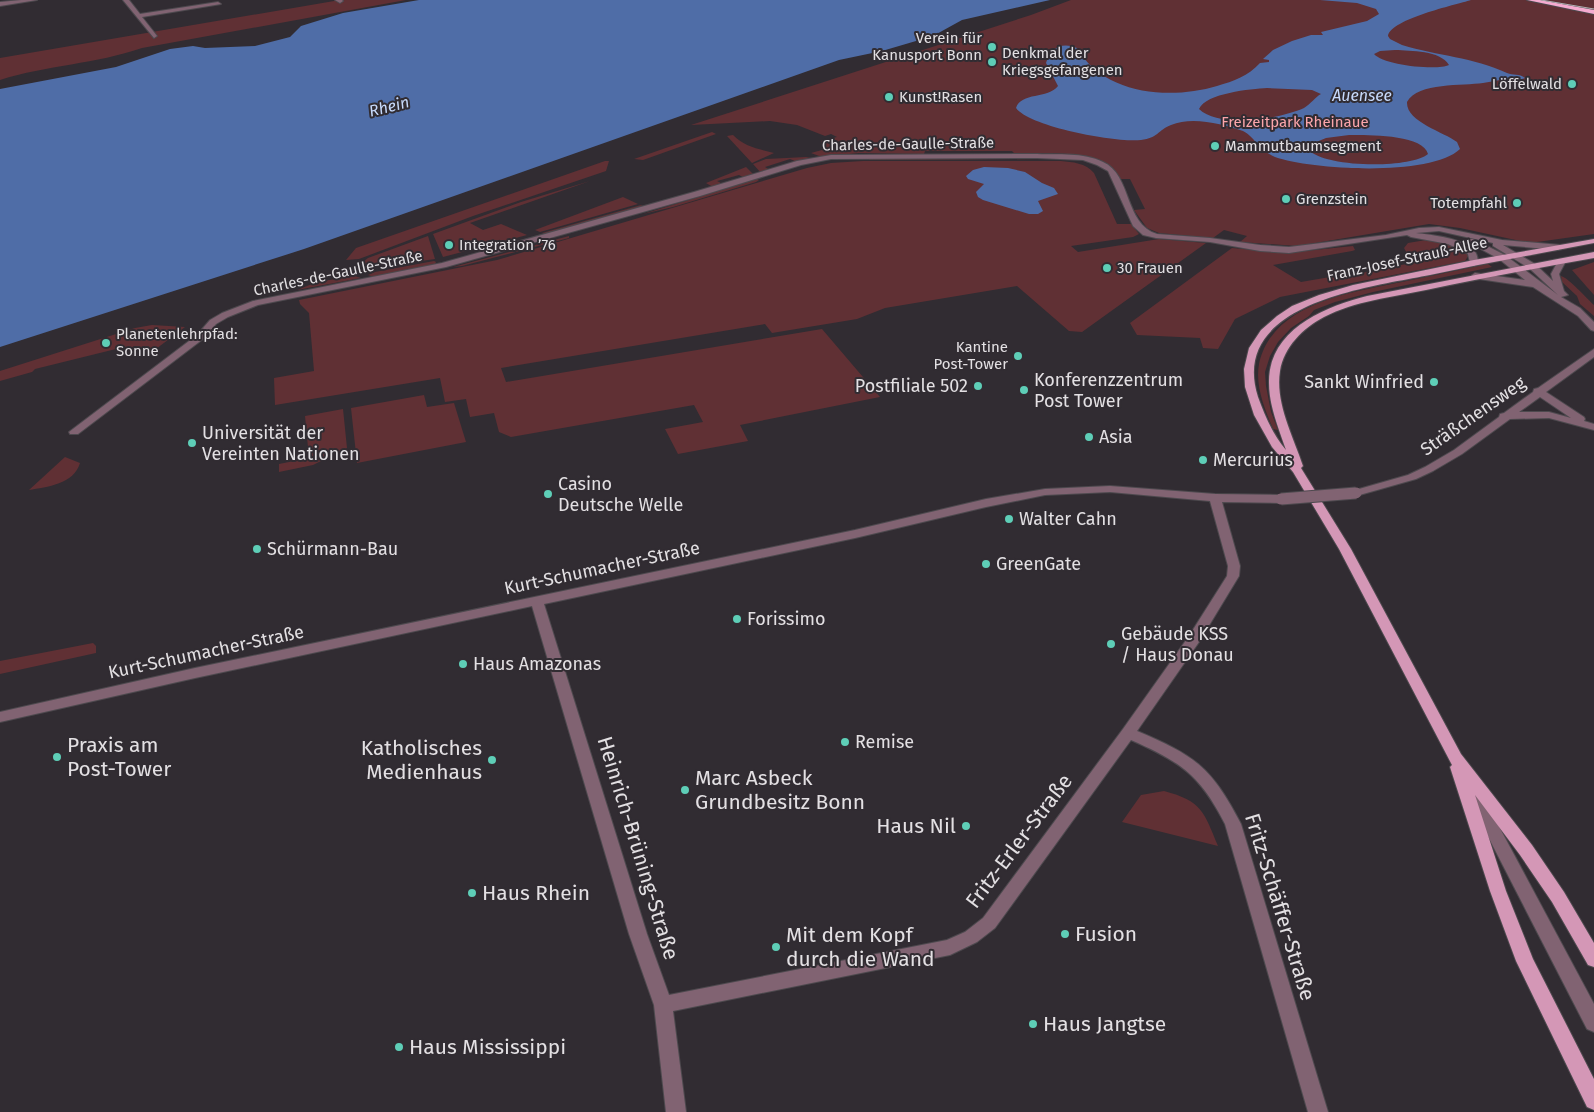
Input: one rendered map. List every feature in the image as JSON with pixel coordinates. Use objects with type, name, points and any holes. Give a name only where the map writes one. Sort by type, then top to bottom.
[{"type":"highway","points":[[1530,0],[1594,12]]},
{"type":"highway","points":[[1569,0],[1594,4]]},
{"type":"main road","name":"Franz-Josef-Strauß-Allee","points":[[1594,241],[1502,257],[1353,288],[1322,297],[1295,308],[1264,332],[1254,348],[1249,369],[1250,388],[1258,415],[1266,429],[1298,471],[1345,549],[1456,758],[1532,858],[1558,896],[1594,959]]},
{"type":"main road","name":"Franz-Josef-Strauß-Allee","points":[[1298,471],[1282,417],[1275,387],[1274,373],[1277,361],[1288,342],[1307,324],[1336,309],[1380,296],[1516,268],[1594,255]]},
{"type":"main road","name":"Franz-Josef-Strauß-Allee","points":[[1456,758],[1498,891],[1525,960],[1594,1100]]},
{"type":"street","points":[[0,4],[34,0]]},
{"type":"street","points":[[126,0],[154,36]]},
{"type":"street","points":[[138,16],[218,4]]},
{"type":"street","name":"Charles-de-Gaulle-Straße","points":[[74,432],[200,336],[213,322],[225,315],[256,303],[444,266],[800,163],[831,157],[1028,156],[1084,158],[1100,163],[1111,170],[1136,224],[1146,232],[1156,236],[1210,240],[1260,248],[1289,250],[1403,234],[1419,230],[1439,229],[1520,244],[1558,247]]},
{"type":"street","name":"Charles-de-Gaulle-Straße","points":[[1403,234],[1432,234],[1455,237],[1480,244],[1516,268]]},
{"type":"street","name":"Charles-de-Gaulle-Straße","points":[[1403,234],[1462,246],[1472,253],[1474,263]]},
{"type":"street","name":"Charles-de-Gaulle-Straße","points":[[1480,237],[1532,266]]},
{"type":"street","points":[[1561,293],[1555,274],[1562,261]]},
{"type":"street","points":[[1532,266],[1594,327]]},
{"type":"street","points":[[1516,268],[1538,286],[1582,314]]},
{"type":"street","points":[[1475,276],[1502,278],[1538,286]]},
{"type":"street","name":"Sträßchensweg","points":[[1215,498],[1281,499],[1329,497],[1356,493],[1426,471],[1458,452],[1538,391],[1594,352]]},
{"type":"street","points":[[1538,391],[1593,428]]},
{"type":"street","points":[[1504,416],[1549,415],[1593,428]]},
{"type":"street","name":"Kurt-Schumacher-Straße","points":[[0,717],[855,534],[986,503],[1045,492],[1110,489],[1215,498]]},
{"type":"street","name":"Fritz-Erler-Straße","points":[[663,1005],[950,948],[972,936],[989,922],[1010,896],[1128,733],[1194,639],[1233,576],[1234,566],[1215,498]]},
{"type":"street","name":"Heinrich-Brüning-Straße","points":[[537,601],[638,934],[663,1005],[676,1112]]},
{"type":"street","name":"Fritz-Schäffer-Straße","points":[[1128,733],[1162,747],[1201,773],[1218,795],[1233,824],[1318,1112]]},
{"type":"street","name":"Franz-Josef-Strauß-Allee","points":[[1456,758],[1594,1023]]},
{"type":"green space","points":[[340,0],[406,0],[142,48],[107,58],[36,71],[0,80],[0,58]]},
{"type":"green space","name":"Freizeitpark Rheinaue","points":[[1071,0],[1594,0],[1594,234],[1530,243],[1460,228],[1429,224],[1297,246],[1240,242],[1247,236],[1224,230],[1213,238],[1159,233],[1147,228],[1134,210],[1145,209],[1130,179],[1119,179],[1112,169],[1088,157],[1057,153],[1015,154],[1012,151],[925,151],[924,154],[859,153],[822,157],[811,153],[822,150],[821,141],[837,137],[831,134],[825,136],[797,125],[770,121],[691,125],[1031,15]]},
{"type":"green space","points":[[712,132],[716,134],[643,160],[634,159]]},
{"type":"green space","points":[[733,135],[747,145],[774,153],[752,163],[727,136]]},
{"type":"green space","points":[[865,157],[1034,158],[1037,159],[870,160]]},
{"type":"green space","points":[[811,158],[797,162],[790,159],[765,167],[770,170],[761,173],[753,164],[766,159]]},
{"type":"green space","points":[[609,161],[606,171],[473,216],[359,259],[346,260],[356,248]]},
{"type":"green space","points":[[863,161],[1061,161],[1079,164],[1087,167],[1094,173],[1117,224],[1131,224],[1139,234],[1133,237],[1071,246],[1078,252],[1159,239],[1206,243],[1082,332],[1069,331],[1017,286],[885,308],[857,319],[772,333],[765,324],[501,368],[506,382],[822,329],[880,397],[740,425],[748,441],[678,454],[665,429],[703,422],[694,405],[511,437],[499,432],[494,413],[470,417],[466,399],[445,402],[440,378],[275,405],[274,378],[314,371],[309,313],[300,304],[299,300],[497,260],[807,168],[831,163]]},
{"type":"green space","points":[[746,167],[754,175],[745,178],[739,175],[717,181],[723,184],[713,187],[706,183]]},
{"type":"green space","points":[[757,179],[759,180],[756,182],[643,214]]},
{"type":"green space","points":[[590,181],[470,223],[483,230],[501,224],[527,235],[443,257],[433,234],[521,202]]},
{"type":"green space","points":[[623,197],[638,204],[540,232],[535,230]]},
{"type":"green space","points":[[641,205],[644,207],[545,234],[542,233]]},
{"type":"green space","points":[[428,236],[435,259],[380,267],[365,266],[363,262],[368,258]]},
{"type":"green space","points":[[569,236],[569,238],[453,267]]},
{"type":"green space","points":[[1426,240],[1455,245],[1468,256],[1465,261],[1280,297],[1235,319],[1218,349],[1203,348],[1200,338],[1137,335],[1130,323],[1232,248],[1277,252],[1353,246],[1355,250],[1352,251],[1273,265],[1301,282],[1330,277],[1337,278],[1406,264],[1410,259],[1404,248],[1408,243]]},
{"type":"green space","points":[[436,262],[435,264],[374,277],[368,275],[375,272]]},
{"type":"green space","points":[[1594,262],[1594,295],[1572,270]]},
{"type":"green space","points":[[1488,264],[1492,267],[1373,292],[1335,302],[1314,310],[1309,316],[1291,328],[1278,342],[1270,356],[1265,372],[1271,412],[1278,430],[1273,429],[1262,398],[1258,373],[1259,364],[1267,343],[1280,327],[1297,314],[1338,296]]},
{"type":"green space","points":[[355,276],[361,278],[297,290],[317,282]]},
{"type":"green space","points":[[1561,276],[1573,284],[1594,305],[1594,316],[1580,304],[1577,296],[1562,282]]},
{"type":"green space","points":[[152,325],[185,327],[144,358],[134,347],[124,347],[35,369],[32,372],[0,381],[0,371],[135,328]]},
{"type":"green space","points":[[424,395],[427,407],[454,403],[466,442],[357,463],[351,408]]},
{"type":"green space","points":[[343,409],[347,448],[313,465],[279,472],[279,464],[309,458],[305,416]]},
{"type":"green space","points":[[65,457],[80,463],[72,476],[59,483],[29,490]]},
{"type":"green space","points":[[93,643],[96,646],[96,653],[0,674],[0,661]]},
{"type":"green space","points":[[1164,791],[1187,799],[1200,810],[1209,824],[1218,846],[1122,822],[1141,795]]},
{"type":"water","name":"Rhein","points":[[419,0],[1050,0],[962,20],[933,36],[882,51],[839,60],[304,249],[0,347],[0,89],[116,67],[170,49],[193,46],[205,48],[255,46],[290,37],[301,26],[343,13]]},
{"type":"water","name":"Auensee","points":[[1320,0],[1471,0],[1411,18],[1392,30],[1388,36],[1402,45],[1415,49],[1481,63],[1525,78],[1442,86],[1421,91],[1413,96],[1407,102],[1408,109],[1413,115],[1427,126],[1457,142],[1460,149],[1445,158],[1424,164],[1398,167],[1342,168],[1292,162],[1269,154],[1243,131],[1198,121],[1179,122],[1167,127],[1151,138],[1141,140],[1113,139],[1055,127],[1024,115],[1016,108],[1023,100],[1048,93],[1058,86],[1046,63],[1051,53],[1058,47],[1072,46],[1077,48],[1089,64],[1104,76],[1121,84],[1159,93],[1179,93],[1223,84],[1251,71],[1260,63],[1269,62],[1269,60],[1263,59],[1273,50],[1292,41],[1311,35],[1323,35],[1321,32],[1367,21],[1379,14],[1376,9],[1357,3]],"holes":[[[1395,50],[1432,54],[1439,56],[1449,65],[1443,67],[1410,66],[1388,61],[1374,54],[1380,51]],[[1267,88],[1312,90],[1321,94],[1304,108],[1280,116],[1250,120],[1221,119],[1199,109],[1210,99],[1240,91]],[[1349,135],[1393,137],[1416,143],[1424,147],[1428,154],[1418,159],[1404,162],[1386,164],[1348,163],[1331,160],[1317,155],[1308,149],[1309,145],[1326,138]]]},
{"type":"water","points":[[984,167],[1008,168],[1025,172],[1054,188],[1058,194],[1038,201],[1043,211],[1038,214],[1029,214],[983,200],[978,197],[976,192],[984,184],[968,179],[966,176],[973,170]]},
{"type":"tram line","points":[[1541,0],[1594,9]]},
{"type":"place","name":"Verein für Kanusport Bonn","points":[[992,47]]},
{"type":"place","name":"Denkmal der Kriegsgefangenen","points":[[992,62]]},
{"type":"place","name":"Löffelwald","points":[[1572,84]]},
{"type":"place","name":"Kunst!Rasen","points":[[889,97]]},
{"type":"place","name":"Mammutbaumsegment","points":[[1215,146]]},
{"type":"place","name":"Grenzstein","points":[[1286,199]]},
{"type":"place","name":"Totempfahl","points":[[1517,203]]},
{"type":"place","name":"Integration ʼ76","points":[[449,245]]},
{"type":"place","name":"30 Frauen","points":[[1107,268]]},
{"type":"place","name":"Planetenlehrpfad: Sonne","points":[[106,343]]},
{"type":"place","name":"Kantine Post-Tower","points":[[1018,356]]},
{"type":"place","name":"Sankt Winfried","points":[[1434,382]]},
{"type":"place","name":"Postfiliale 502","points":[[978,386]]},
{"type":"place","name":"Konferenzzentrum Post Tower","points":[[1024,390]]},
{"type":"place","name":"Asia","points":[[1089,437]]},
{"type":"place","name":"Universität der Vereinten Nationen","points":[[192,443]]},
{"type":"place","name":"Mercurius","points":[[1203,460]]},
{"type":"place","name":"Casino Deutsche Welle","points":[[548,494]]},
{"type":"place","name":"Walter Cahn","points":[[1009,519]]},
{"type":"place","name":"Schürmann-Bau","points":[[257,549]]},
{"type":"place","name":"GreenGate","points":[[986,564]]},
{"type":"place","name":"Forissimo","points":[[737,619]]},
{"type":"place","name":"Gebäude KSS / Haus Donau","points":[[1111,644]]},
{"type":"place","name":"Haus Amazonas","points":[[463,664]]},
{"type":"place","name":"Remise","points":[[845,742]]},
{"type":"place","name":"Praxis am Post-Tower","points":[[57,757]]},
{"type":"place","name":"Katholisches Medienhaus","points":[[492,760]]},
{"type":"place","name":"Marc Asbeck Grundbesitz Bonn","points":[[685,790]]},
{"type":"place","name":"Haus Nil","points":[[966,826]]},
{"type":"place","name":"Haus Rhein","points":[[472,893]]},
{"type":"place","name":"Fusion","points":[[1065,934]]},
{"type":"place","name":"Mit dem Kopf durch die Wand","points":[[776,947]]},
{"type":"place","name":"Haus Jangtse","points":[[1033,1024]]},
{"type":"place","name":"Haus Mississippi","points":[[399,1047]]}]
